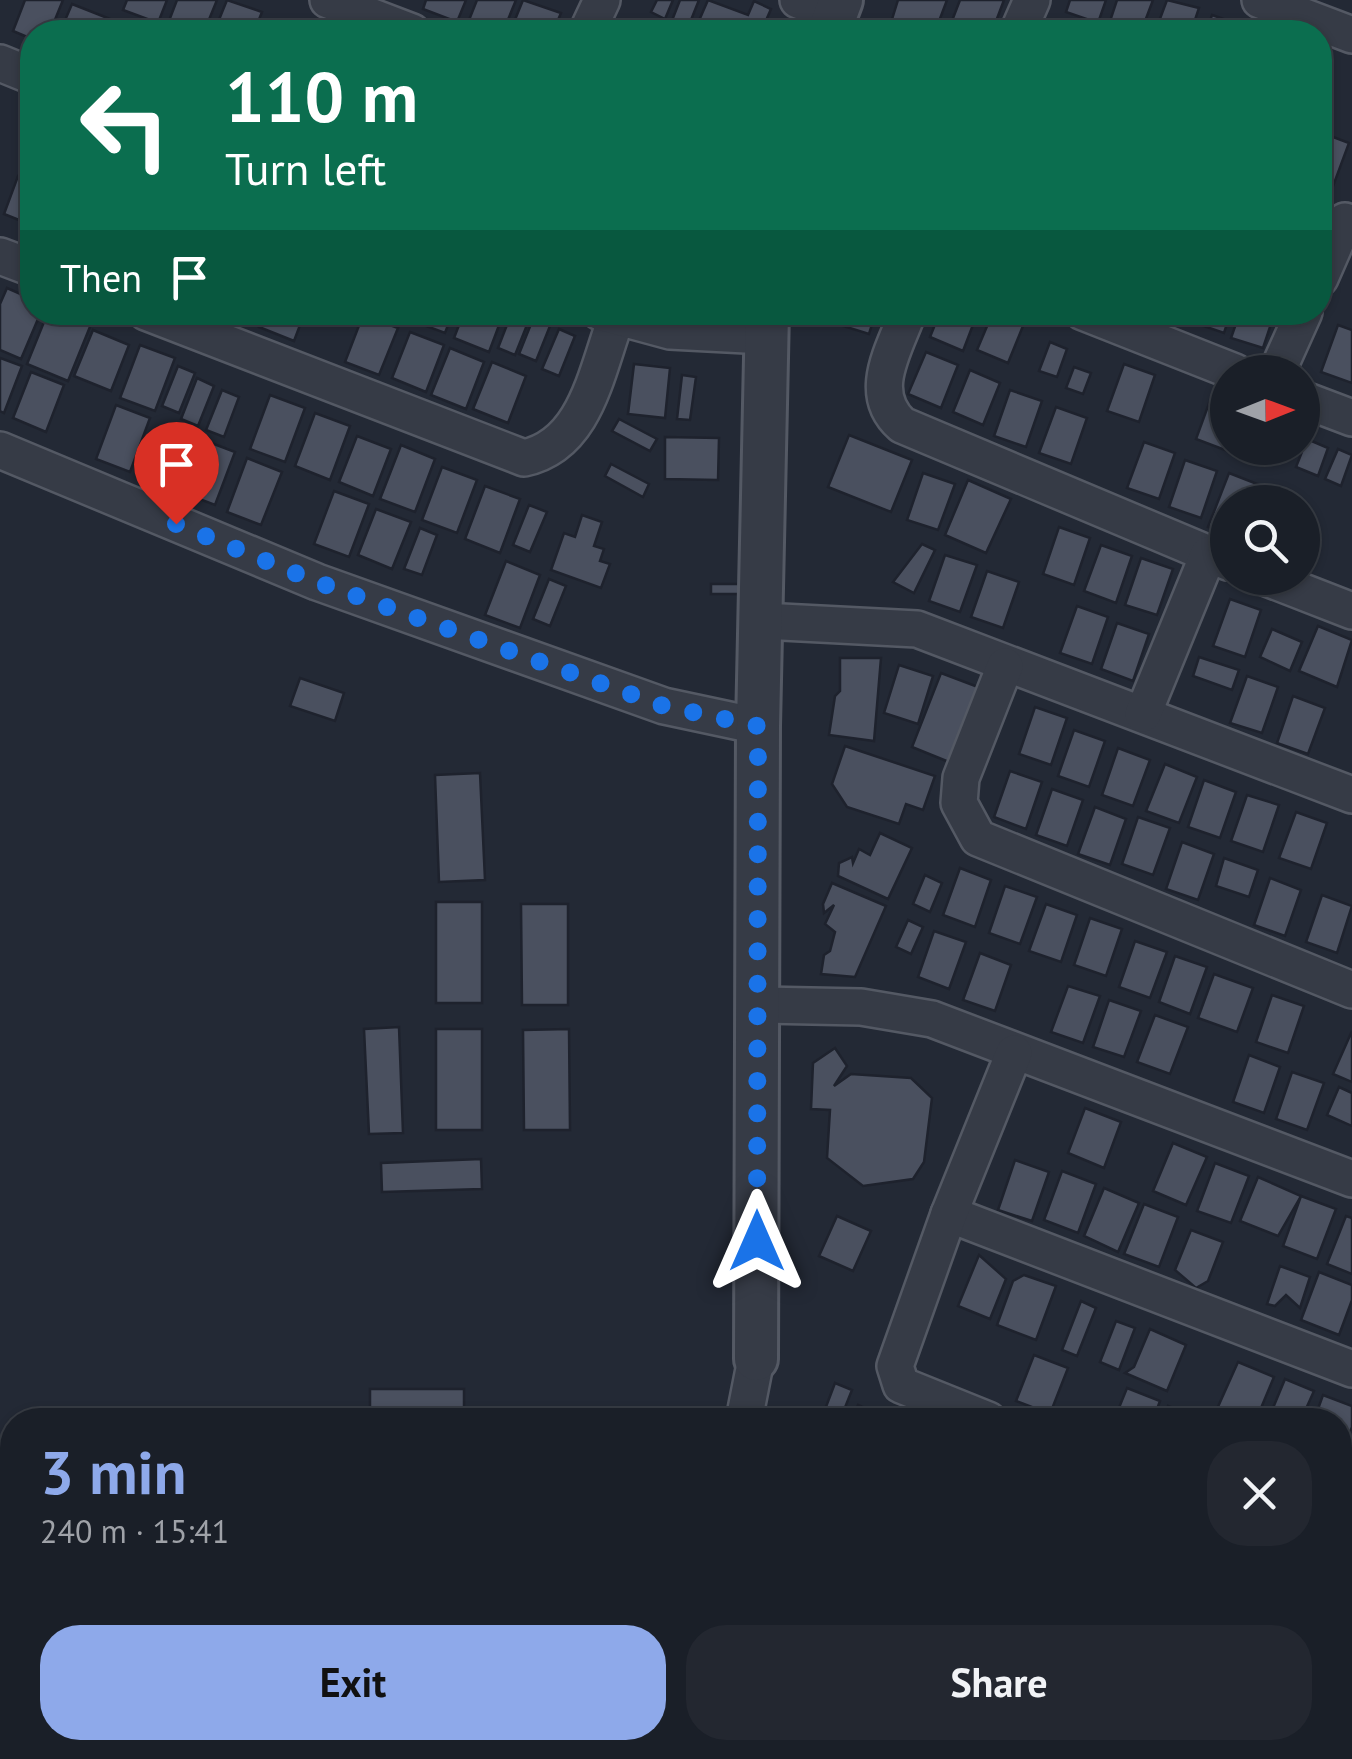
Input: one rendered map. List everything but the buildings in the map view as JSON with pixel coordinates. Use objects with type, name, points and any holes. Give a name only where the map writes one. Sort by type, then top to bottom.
[{"type":"street","points":[[328,0],[380,20]]},
{"type":"street","points":[[1260,0],[1311,20]]},
{"type":"street","points":[[180,325],[524,458],[558,447],[573,432],[605,325]]},
{"type":"street","points":[[655,325],[702,334],[760,325]]},
{"type":"street","points":[[746,1408],[756,1359],[758,726],[766,325]]},
{"type":"street","points":[[903,325],[883,379],[884,399],[902,425],[1210,555]]},
{"type":"street","points":[[1116,325],[1210,362]]},
{"type":"street","points":[[1285,355],[1298,325]]},
{"type":"street","points":[[1320,406],[1352,418]]},
{"type":"street","points":[[0,450],[317,582],[664,706],[758,726]]},
{"type":"street","points":[[1143,714],[1210,575]]},
{"type":"street","points":[[1311,595],[1352,611]]},
{"type":"street","points":[[762,621],[917,630],[1352,795]]},
{"type":"street","points":[[1005,666],[961,778],[959,803],[978,838],[1352,990]]},
{"type":"street","points":[[758,1005],[861,1008],[932,1019],[1352,1178]]},
{"type":"street","points":[[959,1408],[902,1385],[895,1366],[948,1214],[1014,1053]]},
{"type":"street","points":[[948,1214],[1352,1369]]},
{"type":"route","points":[[176,524],[317,582],[664,706],[758,726],[757,1241]]}]
